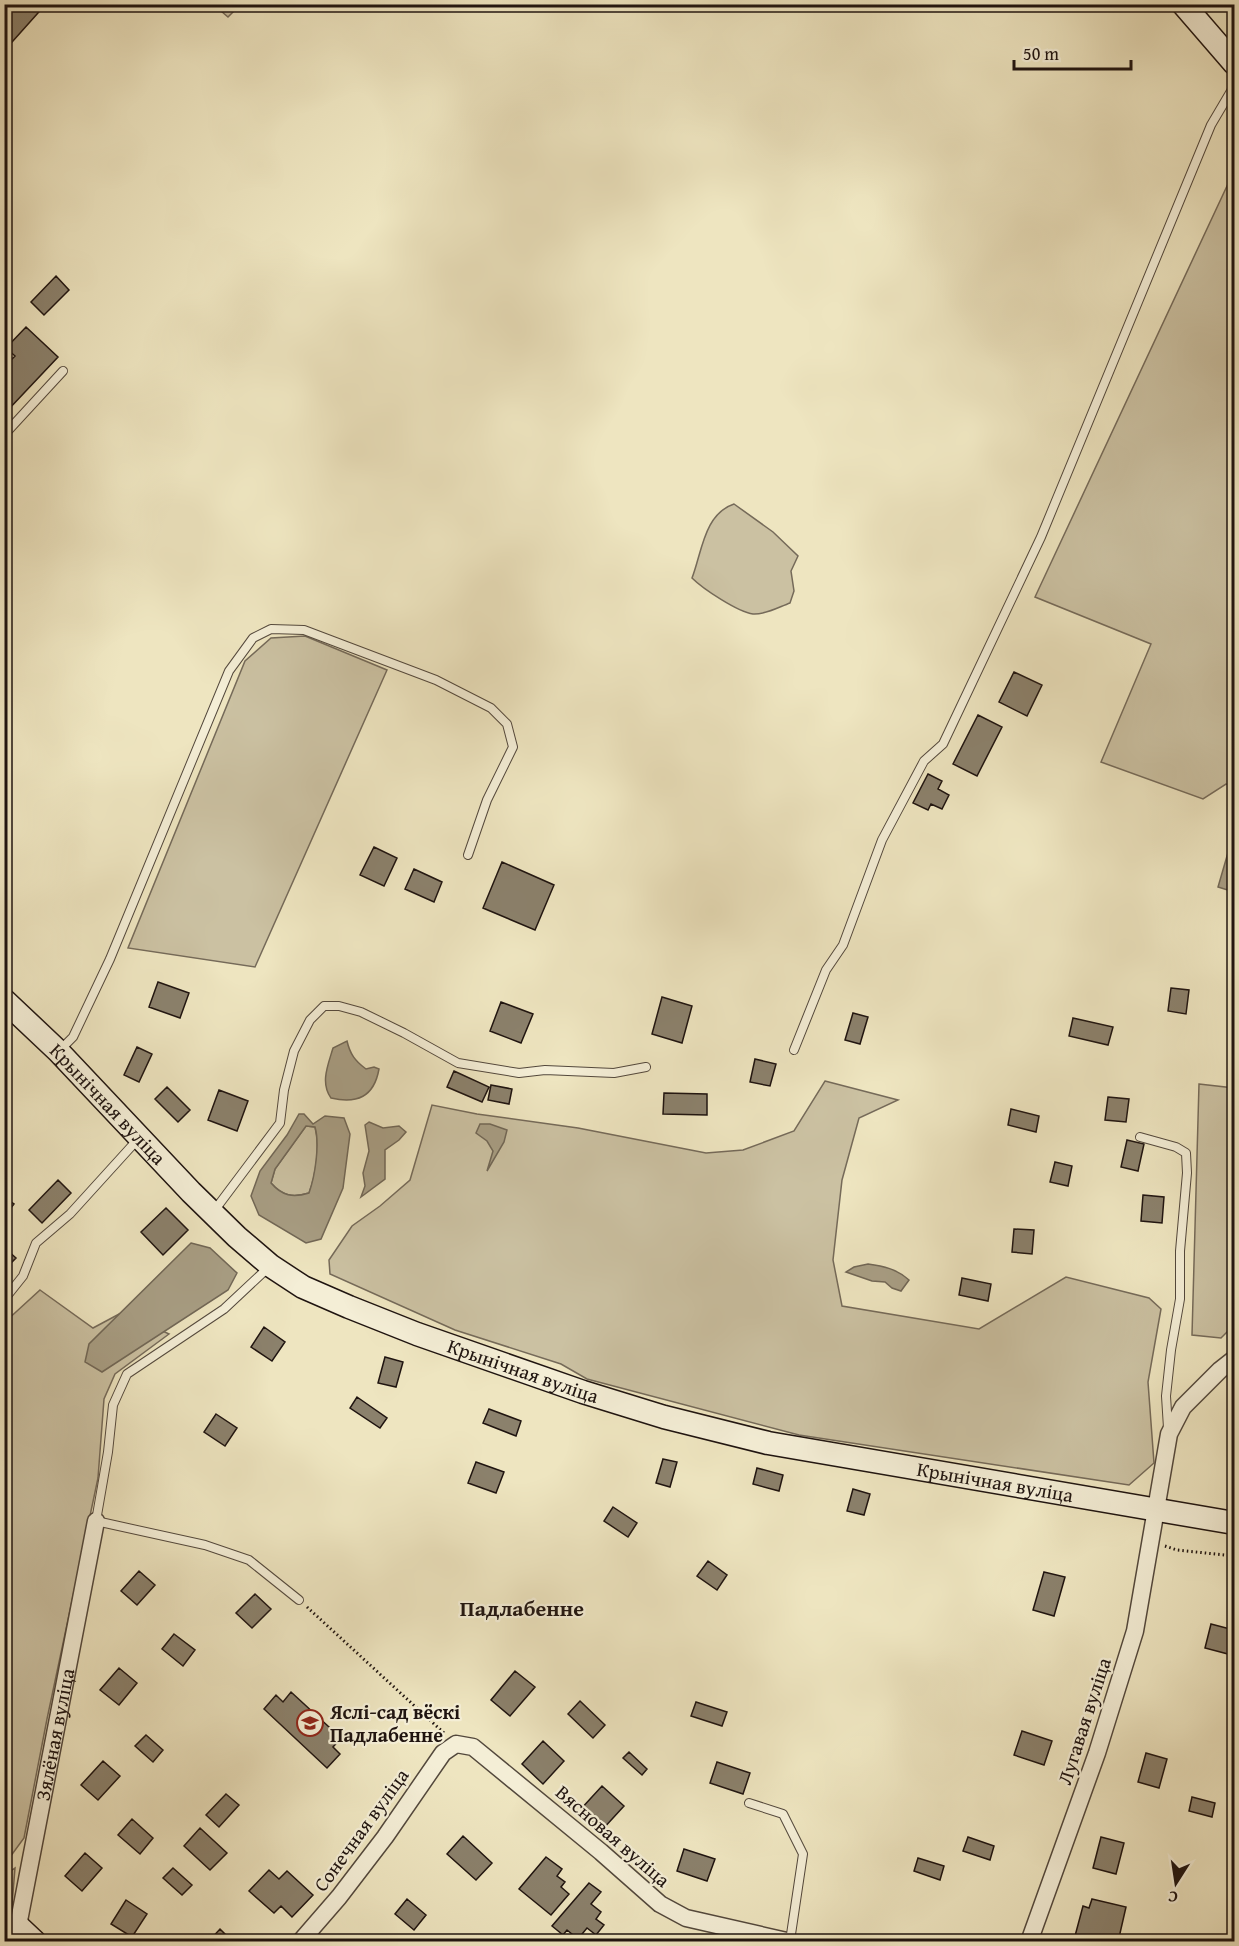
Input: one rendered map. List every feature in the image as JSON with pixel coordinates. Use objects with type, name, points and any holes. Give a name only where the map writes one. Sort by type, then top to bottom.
[{"type":"street","points":[[1184,4],[1234,63]]},
{"type":"street","name":"Крынічная вуліца","points":[[4,1000],[58,1051],[212,1213],[271,1266],[303,1287],[417,1334],[664,1418],[768,1443],[1234,1523]]},
{"type":"street","points":[[1156,1509],[1169,1434],[1183,1407],[1234,1359]]},
{"type":"street","name":"Лугавая вуліца","points":[[1029,1941],[1097,1753],[1135,1631],[1156,1509]]},
{"type":"street","name":"Зялёная вуліца","points":[[35,1941],[16,1934],[96,1521]]},
{"type":"street","name":"Вясновая вуліца","points":[[456,1744],[473,1747],[601,1852],[660,1904],[686,1918],[791,1941]]},
{"type":"street","name":"Сонечная вуліца","points":[[300,1941],[339,1897],[385,1838],[442,1753],[456,1744]]},
{"type":"lane","points":[[794,1050],[826,970],[843,945],[882,840],[924,761],[943,744],[1036,548],[1211,125],[1234,86]]},
{"type":"lane","points":[[4,435],[63,371]]},
{"type":"lane","points":[[58,1051],[73,1037],[110,959],[229,671],[253,638],[262,633],[271,629],[285,628],[304,630],[324,636],[436,680],[491,708],[507,724],[513,747],[487,800],[468,855]]},
{"type":"lane","points":[[212,1213],[280,1123],[284,1090],[294,1051],[310,1020],[324,1006],[339,1006],[361,1012],[405,1033],[458,1063],[519,1073],[545,1070],[614,1073],[646,1067]]},
{"type":"lane","points":[[7,1296],[23,1276],[36,1244],[70,1214],[139,1137]]},
{"type":"lane","points":[[1140,1137],[1176,1147],[1186,1154],[1187,1173],[1179,1251],[1180,1299],[1166,1396],[1169,1434]]},
{"type":"lane","points":[[271,1266],[224,1309],[127,1374],[112,1405],[108,1452],[96,1521],[205,1545],[249,1560],[299,1600]]},
{"type":"lane","points":[[749,1803],[783,1814],[803,1854],[791,1941]]},
{"type":"path","points":[[1151,1541],[1177,1550],[1234,1556]]},
{"type":"path","points":[[299,1600],[456,1744]]},
{"type":"shaded area","points":[[214,5],[240,5],[228,17]]},
{"type":"shaded area","points":[[1234,171],[1234,785],[1226,784],[1203,799],[1101,762],[1151,644],[1035,597]]},
{"type":"shaded area","points":[[734,504],[773,532],[798,556],[791,571],[794,591],[790,603],[767,612],[753,614],[721,599],[692,578],[710,525],[724,509]]},
{"type":"shaded area","points":[[305,636],[387,670],[255,967],[128,948],[245,661],[271,638]]},
{"type":"shaded area","points":[[1234,832],[1234,892],[1218,887]]},
{"type":"shaded area","points":[[347,1041],[351,1053],[362,1066],[366,1069],[374,1067],[379,1069],[373,1086],[363,1096],[340,1100],[331,1098],[325,1080],[333,1048]]},
{"type":"shaded area","points":[[825,1081],[898,1100],[859,1118],[842,1180],[833,1260],[842,1306],[979,1329],[1066,1277],[1149,1298],[1161,1309],[1148,1382],[1154,1463],[1129,1485],[799,1435],[587,1379],[561,1364],[455,1330],[330,1274],[329,1260],[352,1226],[410,1180],[432,1105],[477,1114],[578,1128],[706,1153],[743,1150],[794,1131]]},
{"type":"shaded area","points":[[1199,1084],[1234,1088],[1234,1325],[1221,1338],[1192,1335]]},
{"type":"shaded area","points":[[299,1114],[304,1114],[313,1124],[325,1116],[344,1118],[350,1134],[343,1188],[321,1239],[306,1243],[259,1215],[251,1196],[260,1171],[287,1135]],"holes":[[[306,1126],[315,1127],[316,1160],[309,1193],[293,1195],[279,1191],[271,1183],[275,1169]]]},
{"type":"shaded area","points":[[369,1122],[383,1128],[399,1126],[406,1132],[385,1150],[385,1179],[361,1197],[365,1186],[363,1173],[369,1151],[365,1125]]},
{"type":"shaded area","points":[[480,1124],[490,1124],[507,1130],[504,1142],[487,1171],[493,1151],[487,1141],[476,1133]]},
{"type":"shaded area","points":[[306,1126],[315,1127],[317,1151],[314,1178],[309,1193],[288,1195],[271,1183],[275,1169]]},
{"type":"shaded area","points":[[191,1243],[210,1248],[237,1273],[228,1290],[102,1372],[85,1362],[89,1344]]},
{"type":"shaded area","points":[[868,1264],[890,1269],[909,1280],[901,1291],[885,1282],[872,1281],[846,1272],[854,1267]]},
{"type":"shaded area","points":[[40,1290],[93,1328],[136,1305],[156,1328],[169,1334],[115,1374],[104,1399],[98,1478],[24,1838],[5,1864],[5,1322]]},
{"type":"shaded area","points":[[15,1868],[10,1930],[5,1940],[5,1875]]},
{"type":"building","points":[[4,4],[46,4],[4,51]]},
{"type":"building","points":[[56,276],[69,290],[44,315],[31,302]]},
{"type":"building","points":[[26,327],[58,357],[7,411],[4,409],[4,367],[15,356],[6,348]]},
{"type":"building","points":[[1014,672],[1042,685],[1027,716],[999,702]]},
{"type":"building","points":[[978,715],[1002,727],[977,776],[953,764]]},
{"type":"building","points":[[928,774],[942,781],[938,789],[949,795],[942,809],[931,804],[928,810],[913,803]]},
{"type":"building","points":[[374,847],[397,858],[384,886],[360,875]]},
{"type":"building","points":[[502,862],[554,885],[535,930],[483,908]]},
{"type":"building","points":[[414,869],[442,882],[434,902],[405,889]]},
{"type":"building","points":[[158,982],[189,993],[180,1018],[149,1007]]},
{"type":"building","points":[[1171,988],[1189,990],[1186,1014],[1168,1011]]},
{"type":"building","points":[[662,997],[692,1006],[682,1043],[652,1034]]},
{"type":"building","points":[[501,1002],[533,1014],[521,1043],[490,1031]]},
{"type":"building","points":[[853,1013],[868,1017],[860,1044],[845,1040]]},
{"type":"building","points":[[1073,1018],[1113,1027],[1108,1045],[1069,1036]]},
{"type":"building","points":[[137,1047],[152,1054],[139,1082],[124,1075]]},
{"type":"building","points":[[755,1059],[776,1064],[770,1086],[750,1082]]},
{"type":"building","points":[[454,1071],[489,1087],[482,1102],[447,1087]]},
{"type":"building","points":[[491,1085],[512,1089],[509,1104],[488,1100]]},
{"type":"building","points":[[167,1087],[190,1110],[178,1122],[155,1099]]},
{"type":"building","points":[[219,1090],[248,1101],[237,1131],[208,1120]]},
{"type":"building","points":[[664,1093],[707,1094],[707,1115],[663,1114]]},
{"type":"building","points":[[1108,1097],[1129,1099],[1126,1122],[1105,1120]]},
{"type":"building","points":[[1011,1109],[1039,1116],[1036,1132],[1008,1125]]},
{"type":"building","points":[[1127,1140],[1144,1144],[1138,1171],[1121,1167]]},
{"type":"building","points":[[1055,1162],[1072,1166],[1068,1186],[1050,1182]]},
{"type":"building","points":[[58,1180],[71,1193],[42,1223],[29,1210]]},
{"type":"building","points":[[1143,1195],[1164,1197],[1162,1223],[1141,1221]]},
{"type":"building","points":[[4,1197],[14,1204],[4,1217]]},
{"type":"building","points":[[166,1208],[188,1230],[163,1255],[141,1232]]},
{"type":"building","points":[[1014,1229],[1034,1230],[1032,1254],[1012,1252]]},
{"type":"building","points":[[7,1250],[16,1258],[6,1268],[4,1267],[4,1253]]},
{"type":"building","points":[[962,1278],[991,1284],[988,1301],[959,1295]]},
{"type":"building","points":[[264,1327],[285,1342],[272,1361],[251,1347]]},
{"type":"building","points":[[385,1357],[403,1362],[396,1387],[378,1383]]},
{"type":"building","points":[[357,1397],[387,1418],[380,1428],[350,1408]]},
{"type":"building","points":[[489,1409],[521,1421],[516,1436],[483,1423]]},
{"type":"building","points":[[216,1414],[237,1428],[225,1446],[204,1432]]},
{"type":"building","points":[[663,1459],[677,1462],[670,1487],[656,1483]]},
{"type":"building","points":[[476,1462],[504,1472],[496,1493],[468,1483]]},
{"type":"building","points":[[757,1468],[783,1475],[779,1491],[753,1484]]},
{"type":"building","points":[[853,1489],[870,1494],[864,1515],[847,1511]]},
{"type":"building","points":[[613,1507],[637,1523],[628,1537],[604,1521]]},
{"type":"building","points":[[708,1561],[727,1575],[717,1590],[697,1576]]},
{"type":"building","points":[[139,1571],[155,1585],[137,1605],[121,1591]]},
{"type":"building","points":[[1044,1572],[1065,1577],[1054,1616],[1033,1610]]},
{"type":"building","points":[[255,1594],[271,1609],[252,1628],[236,1613]]},
{"type":"building","points":[[1211,1624],[1234,1630],[1228,1654],[1205,1648]]},
{"type":"building","points":[[174,1634],[195,1650],[183,1666],[162,1649]]},
{"type":"building","points":[[119,1668],[137,1683],[119,1705],[100,1690]]},
{"type":"building","points":[[515,1671],[535,1687],[510,1716],[491,1700]]},
{"type":"building","points":[[291,1692],[341,1738],[333,1747],[340,1754],[327,1768],[264,1709],[276,1695],[283,1702]]},
{"type":"building","points":[[580,1701],[605,1725],[593,1738],[568,1714]]},
{"type":"building","points":[[696,1702],[727,1712],[722,1726],[691,1716]]},
{"type":"building","points":[[1022,1731],[1052,1741],[1044,1765],[1014,1755]]},
{"type":"building","points":[[146,1735],[163,1750],[153,1762],[135,1746]]},
{"type":"building","points":[[543,1741],[564,1761],[543,1784],[522,1764]]},
{"type":"building","points":[[629,1752],[647,1769],[642,1775],[623,1758]]},
{"type":"building","points":[[1146,1753],[1167,1759],[1159,1788],[1138,1782]]},
{"type":"building","points":[[103,1761],[120,1776],[98,1800],[81,1785]]},
{"type":"building","points":[[717,1762],[750,1773],[743,1794],[710,1783]]},
{"type":"building","points":[[602,1786],[624,1806],[602,1830],[580,1810]]},
{"type":"building","points":[[226,1794],[239,1805],[219,1827],[206,1815]]},
{"type":"building","points":[[1192,1797],[1215,1803],[1212,1817],[1189,1811]]},
{"type":"building","points":[[132,1819],[153,1838],[140,1854],[118,1835]]},
{"type":"building","points":[[200,1828],[227,1853],[210,1870],[184,1846]]},
{"type":"building","points":[[463,1836],[492,1863],[476,1880],[447,1854]]},
{"type":"building","points":[[968,1837],[994,1846],[990,1860],[963,1851]]},
{"type":"building","points":[[1101,1837],[1124,1843],[1116,1874],[1093,1868]]},
{"type":"building","points":[[684,1849],[715,1859],[707,1881],[677,1871]]},
{"type":"building","points":[[85,1853],[102,1868],[82,1891],[65,1876]]},
{"type":"building","points":[[546,1857],[562,1869],[557,1876],[565,1882],[561,1887],[569,1894],[551,1915],[519,1889]]},
{"type":"building","points":[[918,1858],[944,1866],[940,1880],[914,1871]]},
{"type":"building","points":[[173,1868],[192,1885],[182,1895],[163,1878]]},
{"type":"building","points":[[269,1870],[279,1879],[287,1871],[313,1895],[292,1917],[281,1906],[274,1913],[249,1891]]},
{"type":"building","points":[[589,1883],[601,1892],[591,1904],[601,1912],[596,1919],[604,1925],[596,1935],[587,1928],[578,1939],[567,1930],[563,1935],[552,1926]]},
{"type":"building","points":[[407,1899],[426,1915],[414,1930],[395,1914]]},
{"type":"building","points":[[1092,1899],[1126,1907],[1118,1942],[1096,1942],[1075,1936],[1083,1906],[1089,1908]]},
{"type":"building","points":[[126,1900],[147,1914],[132,1937],[111,1924]]},
{"type":"building","points":[[220,1929],[233,1942],[208,1942]]},
{"type":"place","name":"Яслі-сад вёскі Падлабенне","points":[[310,1723]]},
{"type":"district","name":"Падлабенне","points":[[522,1608]]}]
